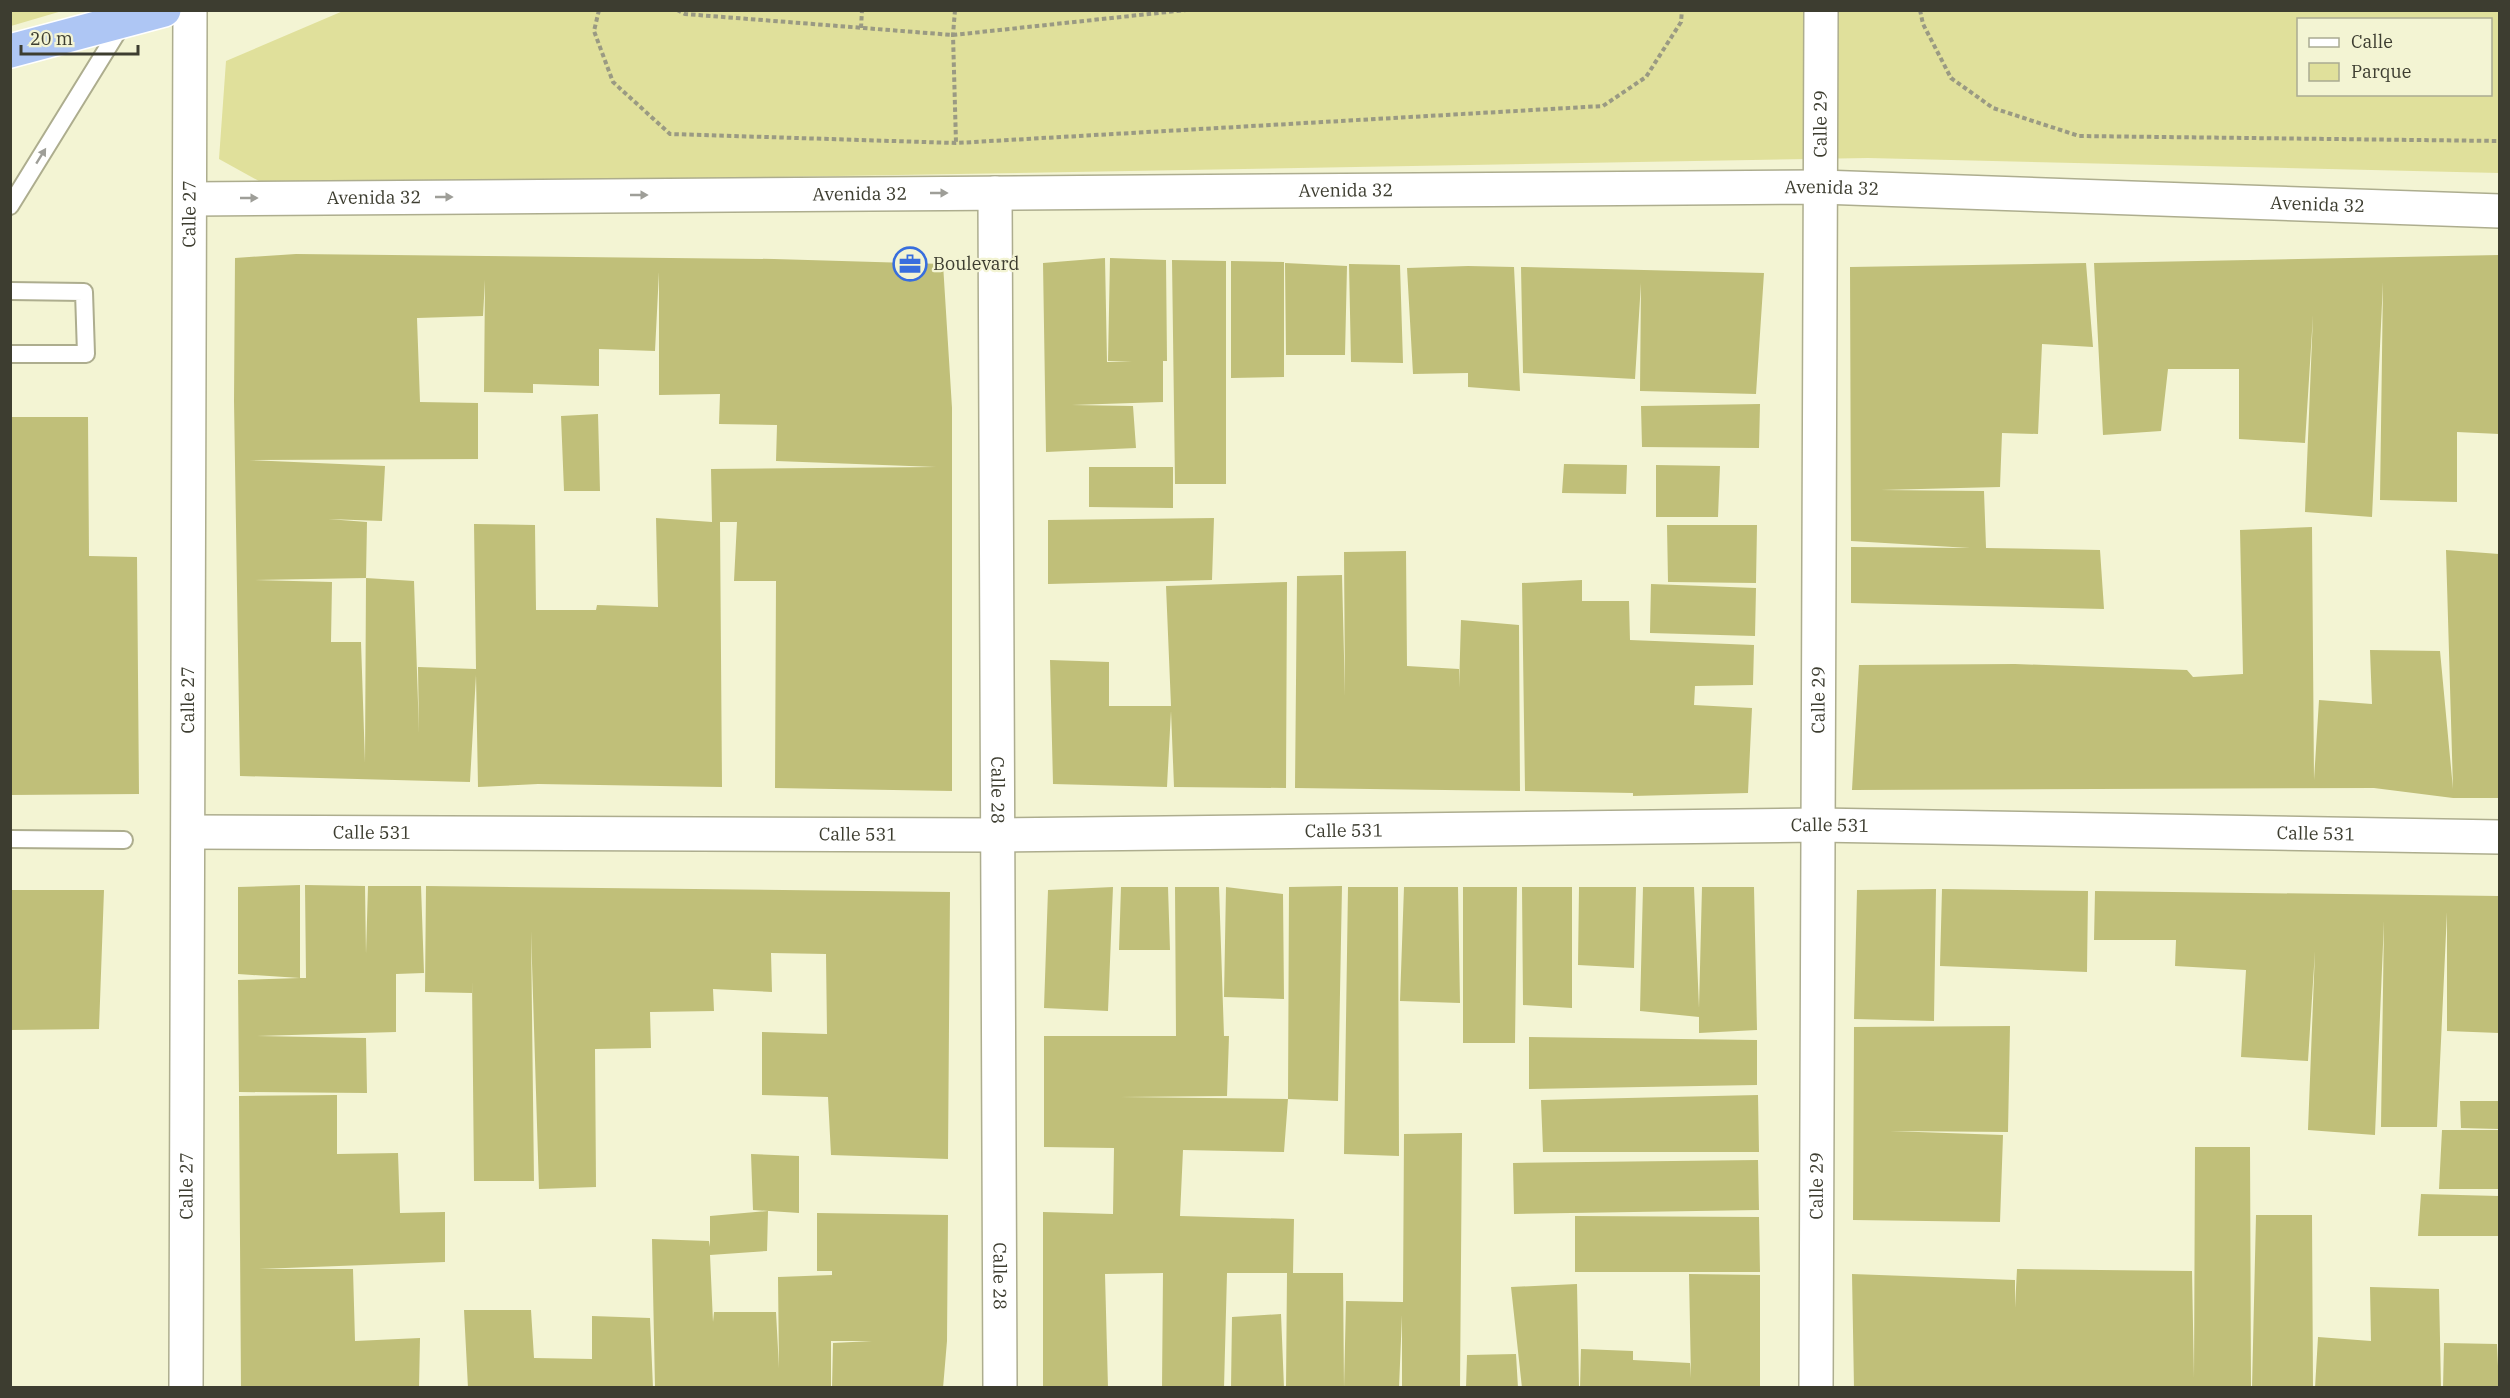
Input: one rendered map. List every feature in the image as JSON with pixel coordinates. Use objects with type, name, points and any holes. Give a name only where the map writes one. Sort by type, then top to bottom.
[{"type":"highway","points":[[10,51],[164,10]]},
{"type":"street","name":"Calle 27","points":[[186,1388],[190,10]]},
{"type":"street","name":"Calle 29","points":[[1816,1388],[1821,10]]},
{"type":"street","name":"Avenida 32","points":[[191,199],[1821,187],[2499,211]]},
{"type":"street","name":"Calle 28","points":[[995,193],[1000,1388]]},
{"type":"street","name":"Calle 531","points":[[189,832],[997,835],[1818,825],[2499,837]]},
{"type":"lane","points":[[10,206],[124,22]]},
{"type":"lane","points":[[10,291],[84,292],[86,354],[10,354]]},
{"type":"lane","points":[[10,839],[124,840]]},
{"type":"path","points":[[599,10],[594,31],[613,82],[670,135],[956,143],[1603,106],[1646,77],[1681,22],[1682,10]]},
{"type":"path","points":[[677,10],[685,14],[953,35],[1186,10]]},
{"type":"path","points":[[861,28],[862,10]]},
{"type":"path","points":[[955,10],[953,35],[956,143]]},
{"type":"path","points":[[1920,10],[1923,24],[1951,78],[1993,108],[2079,136],[2499,141]]},
{"type":"green space","points":[[11,10],[62,10],[62,11],[11,26]]},
{"type":"green space","points":[[343,11],[2499,11],[2499,173],[1868,158],[268,186],[219,159],[226,61]]},
{"type":"building","points":[[296,254],[774,259],[943,264],[952,408],[952,791],[775,788],[776,581],[734,581],[737,522],[720,522],[722,787],[538,784],[478,787],[476,675],[470,782],[240,776],[234,401],[235,258]],"holes":[[[659,272],[659,395],[720,394],[719,424],[777,425],[776,461],[936,467],[711,469],[712,522],[656,518],[658,607],[597,605],[596,610],[536,610],[535,525],[474,524],[476,669],[418,667],[419,733],[414,581],[366,578],[367,522],[328,519],[382,521],[385,466],[249,460],[478,459],[478,403],[420,402],[417,318],[483,316],[485,280],[484,392],[533,393],[533,384],[599,386],[599,349],[655,351]],[[366,578],[365,763],[361,642],[331,642],[332,582],[255,580]]]},
{"type":"building","points":[[2499,255],[2499,434],[2457,432],[2457,502],[2380,500],[2383,282],[2372,517],[2305,512],[2313,315],[2305,443],[2239,439],[2239,369],[2168,369],[2161,431],[2103,435],[2094,263]]},
{"type":"building","points":[[1105,258],[1107,362],[1132,362],[1108,361],[1110,258],[1166,260],[1167,361],[1163,361],[1163,402],[1072,405],[1133,406],[1136,448],[1046,452],[1043,263]]},
{"type":"building","points":[[1172,260],[1226,261],[1226,484],[1175,484]]},
{"type":"building","points":[[1231,261],[1284,262],[1284,377],[1231,378]]},
{"type":"building","points":[[1285,263],[1347,266],[1345,355],[1286,355]]},
{"type":"building","points":[[2086,263],[2093,347],[2042,344],[2038,434],[2002,433],[2000,487],[1881,490],[1984,491],[1986,548],[2100,550],[2104,609],[1851,603],[1851,547],[1970,548],[1851,541],[1850,267]]},
{"type":"building","points":[[1349,264],[1400,265],[1403,363],[1351,362]]},
{"type":"building","points":[[1514,267],[1520,391],[1468,387],[1468,373],[1413,374],[1407,268]]},
{"type":"building","points":[[1521,267],[1764,273],[1756,394],[1640,391],[1641,283],[1635,379],[1523,373]]},
{"type":"building","points":[[1760,404],[1759,448],[1642,447],[1641,406]]},
{"type":"building","points":[[598,414],[600,491],[564,491],[561,416]]},
{"type":"building","points":[[10,417],[88,417],[89,556],[137,557],[139,794],[10,795]]},
{"type":"building","points":[[1564,464],[1627,465],[1626,494],[1562,493]]},
{"type":"building","points":[[1656,465],[1720,466],[1718,517],[1656,517]]},
{"type":"building","points":[[1089,467],[1173,467],[1173,508],[1089,507]]},
{"type":"building","points":[[1214,518],[1212,580],[1048,584],[1048,520]]},
{"type":"building","points":[[1667,525],[1757,525],[1756,583],[1668,582]]},
{"type":"building","points":[[2312,527],[2314,780],[2319,700],[2372,704],[2370,650],[2440,651],[2453,789],[2446,550],[2499,554],[2499,798],[2453,798],[2374,788],[1852,790],[1859,665],[2015,664],[2187,670],[2193,677],[2243,674],[2240,530]]},
{"type":"building","points":[[1406,551],[1407,666],[1459,669],[1459,688],[1461,620],[1519,625],[1520,791],[1295,788],[1297,576],[1342,575],[1345,696],[1344,552]]},
{"type":"building","points":[[1582,580],[1582,601],[1629,601],[1630,640],[1754,645],[1753,685],[1695,686],[1694,705],[1752,708],[1748,793],[1633,796],[1633,793],[1525,791],[1522,583]]},
{"type":"building","points":[[1287,582],[1286,788],[1174,787],[1171,711],[1167,787],[1053,784],[1050,660],[1109,662],[1109,706],[1171,706],[1166,586]]},
{"type":"building","points":[[1651,584],[1756,588],[1755,636],[1650,633]]},
{"type":"building","points":[[300,885],[300,978],[238,974],[238,887]]},
{"type":"building","points":[[305,885],[365,886],[366,954],[368,886],[421,886],[424,973],[396,974],[396,1032],[257,1036],[366,1038],[367,1093],[239,1092],[238,980],[306,978]]},
{"type":"building","points":[[426,886],[950,892],[948,1159],[831,1155],[828,1097],[762,1095],[762,1032],[827,1034],[826,954],[771,953],[772,992],[713,989],[714,1011],[650,1012],[651,1048],[595,1049],[596,1187],[539,1189],[531,931],[534,1181],[474,1181],[472,980],[472,993],[425,992]]},
{"type":"building","points":[[1342,886],[1338,1101],[1288,1099],[1289,887]]},
{"type":"building","points":[[1113,887],[1108,1011],[1044,1008],[1048,890]]},
{"type":"building","points":[[1121,887],[1168,887],[1170,950],[1119,950]]},
{"type":"building","points":[[1175,887],[1219,887],[1224,1036],[1229,1036],[1227,1096],[1121,1097],[1288,1099],[1284,1152],[1183,1150],[1180,1216],[1294,1219],[1293,1273],[1343,1273],[1344,1388],[1286,1388],[1287,1273],[1227,1273],[1224,1388],[1162,1388],[1163,1273],[1105,1274],[1108,1388],[1043,1388],[1043,1212],[1113,1214],[1114,1148],[1044,1147],[1044,1036],[1176,1036]]},
{"type":"building","points":[[1226,887],[1283,894],[1284,999],[1224,997]]},
{"type":"building","points":[[1348,887],[1398,887],[1399,1156],[1344,1154]]},
{"type":"building","points":[[1404,887],[1458,887],[1460,1003],[1400,1001]]},
{"type":"building","points":[[1463,887],[1517,887],[1515,1043],[1463,1043]]},
{"type":"building","points":[[1522,887],[1572,887],[1572,1008],[1523,1005]]},
{"type":"building","points":[[1579,887],[1636,887],[1634,968],[1578,965]]},
{"type":"building","points":[[1643,887],[1694,887],[1699,1008],[1702,887],[1754,887],[1757,1030],[1699,1033],[1699,1017],[1640,1011]]},
{"type":"building","points":[[1936,889],[1934,1021],[1854,1019],[1857,890]]},
{"type":"building","points":[[1942,889],[2088,891],[2087,972],[1940,966]]},
{"type":"building","points":[[10,890],[104,890],[99,1029],[10,1030]]},
{"type":"building","points":[[2095,891],[2499,896],[2499,1033],[2447,1031],[2447,912],[2437,1127],[2381,1127],[2384,921],[2375,1135],[2308,1130],[2315,951],[2308,1061],[2241,1057],[2246,970],[2175,966],[2176,940],[2094,940]]},
{"type":"building","points":[[2010,1026],[2008,1132],[1890,1131],[2003,1135],[2000,1222],[1853,1220],[1854,1027]]},
{"type":"building","points":[[1529,1037],[1757,1040],[1757,1085],[1529,1089]]},
{"type":"building","points":[[337,1095],[337,1154],[398,1153],[400,1213],[445,1212],[445,1262],[259,1269],[353,1269],[355,1341],[420,1338],[419,1388],[241,1388],[239,1096]]},
{"type":"building","points":[[1758,1095],[1759,1152],[1543,1152],[1541,1100]]},
{"type":"building","points":[[2460,1101],[2499,1101],[2499,1129],[2461,1128]]},
{"type":"building","points":[[2442,1130],[2499,1130],[2499,1189],[2439,1189]]},
{"type":"building","points":[[1462,1133],[1460,1388],[1402,1388],[1402,1315],[1399,1388],[1344,1388],[1346,1301],[1403,1302],[1404,1134]]},
{"type":"building","points":[[2195,1147],[2250,1147],[2251,1388],[1854,1388],[1852,1274],[2015,1280],[2015,1308],[2017,1269],[2192,1271],[2194,1378]]},
{"type":"building","points":[[751,1154],[799,1156],[799,1213],[753,1210]]},
{"type":"building","points":[[1758,1160],[1759,1210],[1514,1214],[1513,1163]]},
{"type":"building","points":[[2421,1194],[2499,1196],[2499,1236],[2418,1236]]},
{"type":"building","points":[[768,1211],[767,1251],[710,1255],[713,1322],[714,1312],[776,1312],[779,1368],[778,1277],[832,1275],[832,1271],[817,1271],[817,1213],[948,1215],[947,1341],[943,1388],[832,1388],[833,1343],[872,1341],[831,1341],[831,1388],[655,1388],[652,1239],[709,1241],[710,1247],[710,1216]]},
{"type":"building","points":[[2256,1215],[2312,1215],[2313,1388],[2252,1388]]},
{"type":"building","points":[[1575,1216],[1759,1217],[1760,1272],[1575,1272]]},
{"type":"building","points":[[1689,1274],[1760,1275],[1760,1388],[1580,1388],[1581,1349],[1633,1351],[1633,1360],[1690,1363],[1691,1378]]},
{"type":"building","points":[[1577,1284],[1579,1388],[1522,1388],[1511,1287]]},
{"type":"building","points":[[2370,1287],[2439,1289],[2441,1388],[2315,1388],[2318,1337],[2371,1341]]},
{"type":"building","points":[[464,1310],[531,1310],[534,1358],[592,1359],[592,1316],[650,1318],[653,1388],[468,1388]]},
{"type":"building","points":[[1281,1314],[1284,1388],[1231,1388],[1232,1317]]},
{"type":"building","points":[[2444,1343],[2497,1344],[2499,1388],[2443,1388]]},
{"type":"building","points":[[1516,1354],[1518,1388],[1466,1388],[1467,1355]]},
{"type":"place","name":"Boulevard","points":[[910,264]]}]
